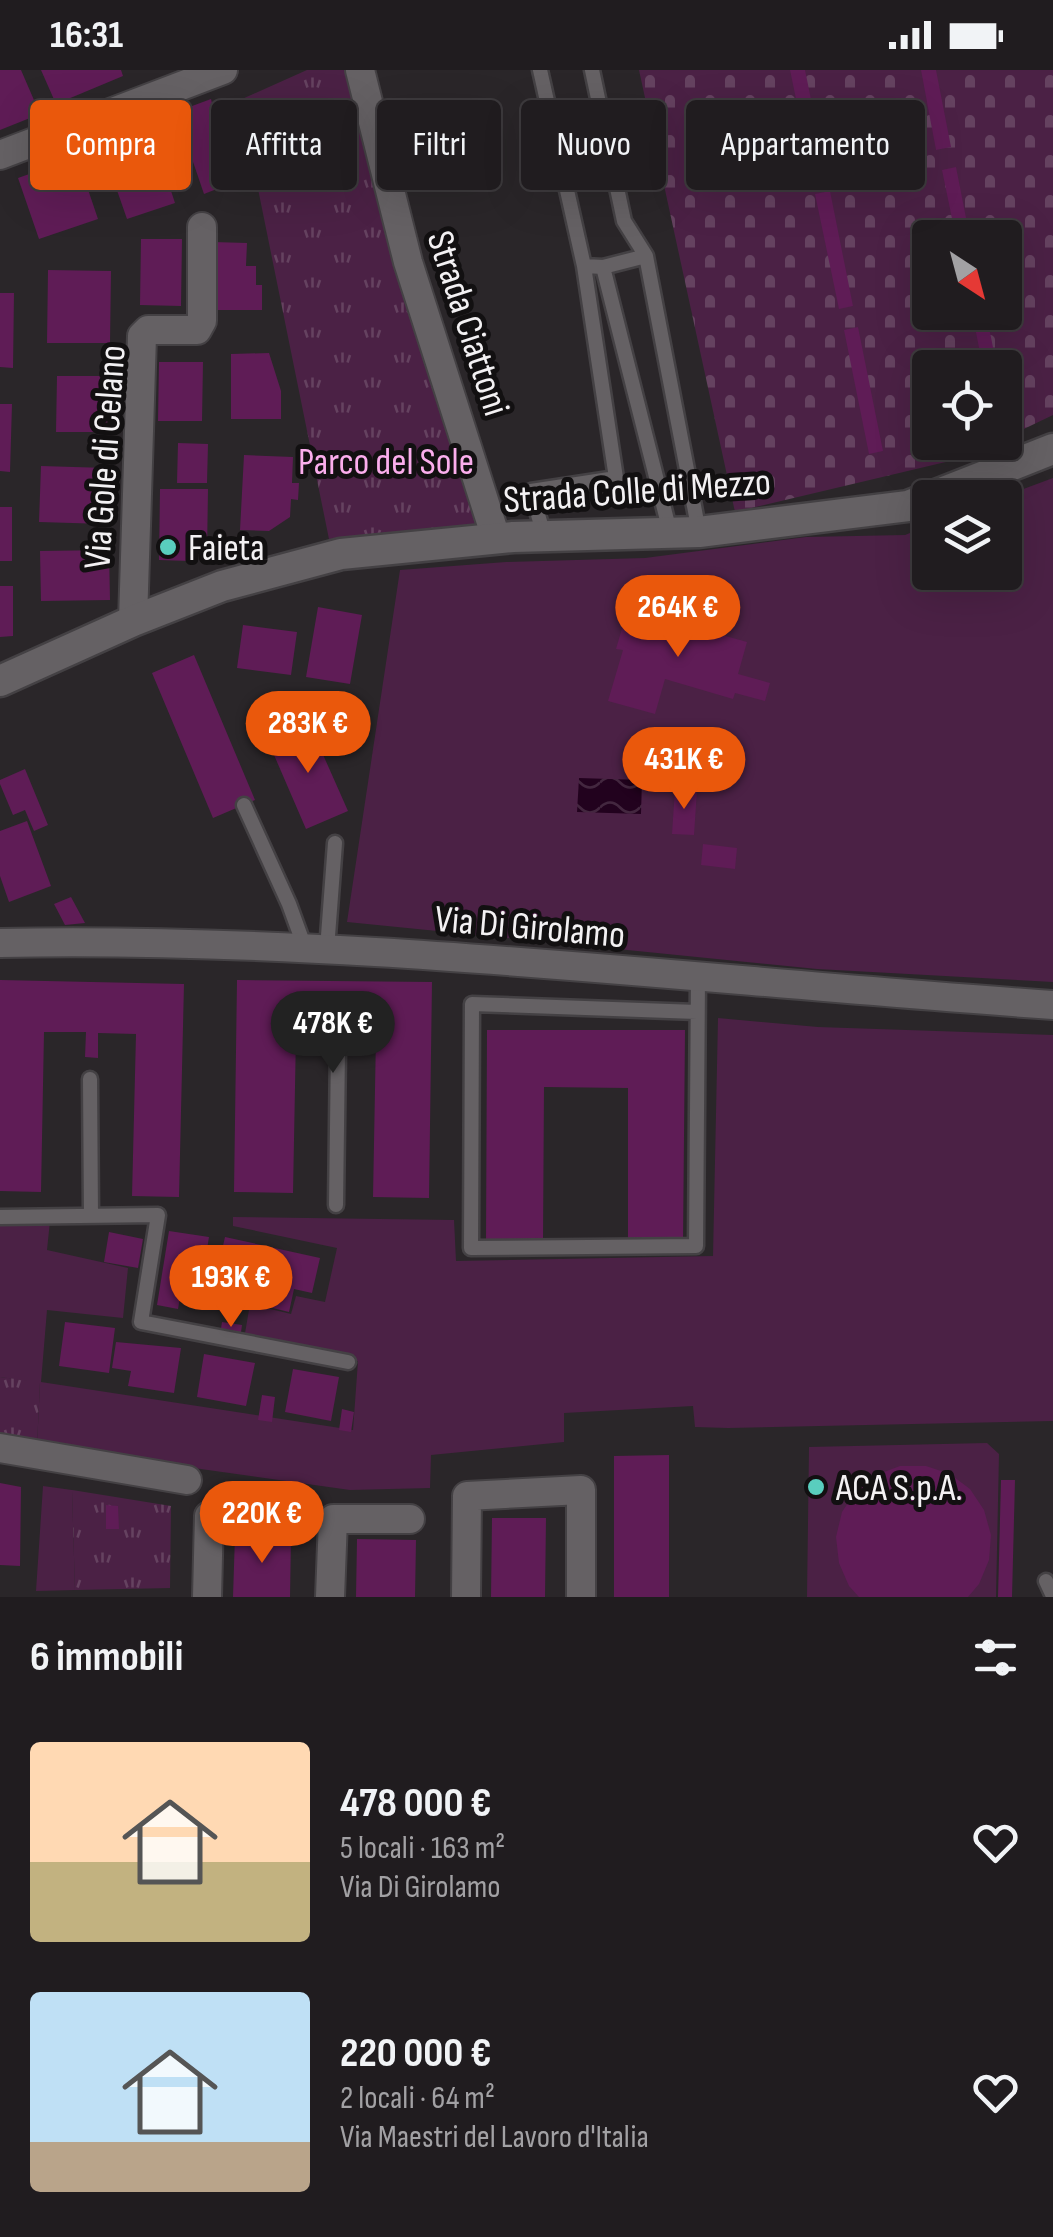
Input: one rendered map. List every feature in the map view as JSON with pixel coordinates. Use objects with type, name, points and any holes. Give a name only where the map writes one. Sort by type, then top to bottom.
[{"type":"street","points":[[0,155],[223,70]]},
{"type":"street","name":"Strada Ciattoni","points":[[360,70],[408,262],[496,538]]},
{"type":"street","name":"Via Gole di Celano","points":[[132,620],[142,336],[148,330],[197,330],[202,321],[202,227]]},
{"type":"street","name":"Strada Colle di Mezzo","points":[[0,681],[132,620],[222,586],[342,554],[544,535],[684,533],[908,506],[1053,449]]},
{"type":"street","name":"Via Di Girolamo","points":[[0,942],[133,940],[479,957],[698,978],[1053,1004]]},
{"type":"street","points":[[0,1448],[187,1480]]},
{"type":"street","points":[[466,1597],[467,1496],[581,1490],[581,1597]]},
{"type":"street","points":[[207,1597],[209,1516],[279,1516]]},
{"type":"street","points":[[330,1597],[333,1518],[410,1518]]},
{"type":"lane","points":[[540,70],[584,266],[616,478],[532,491],[544,535]]},
{"type":"lane","points":[[592,70],[624,221],[646,256],[684,533]]},
{"type":"lane","points":[[584,266],[603,266],[646,256]]},
{"type":"lane","points":[[603,266],[684,533]]},
{"type":"lane","points":[[244,805],[289,904],[316,948]]},
{"type":"lane","points":[[316,948],[335,843]]},
{"type":"lane","points":[[697,1012],[472,1004],[471,1248],[696,1246],[698,978]]},
{"type":"lane","points":[[336,1206],[338,1048]]},
{"type":"lane","points":[[90,1079],[90,1216]]},
{"type":"lane","points":[[0,1218],[158,1215],[142,1322],[348,1362]]},
{"type":"green space","name":"Parco del Sole","points":[[307,70],[351,70],[377,161],[377,190],[385,190],[483,530],[329,539],[258,190],[357,190],[357,100],[240,100]]},
{"type":"green space","points":[[639,70],[1053,70],[1053,415],[1022,430],[1022,350],[912,350],[912,460],[954,460],[735,512],[665,190],[666,100],[646,100]]},
{"type":"green space","points":[[1053,478],[1053,982],[817,969],[347,922],[400,570],[645,558],[806,537],[912,532],[912,590],[1022,590],[1022,490]]},
{"type":"green space","points":[[718,1018],[818,1027],[1053,1035],[1053,1421],[728,1428],[695,1427],[693,1406],[564,1413],[564,1442],[431,1455],[430,1488],[350,1490],[37,1446],[40,1383],[0,1377],[0,1222],[50,1221],[47,1250],[128,1268],[123,1318],[47,1310],[41,1382],[353,1430],[358,1361],[244,1339],[250,1304],[291,1314],[296,1296],[325,1302],[337,1248],[233,1226],[233,1217],[454,1220],[456,1261],[713,1256]]},
{"type":"green space","points":[[0,1377],[40,1382],[37,1446],[0,1440]]},
{"type":"green space","points":[[987,1443],[999,1454],[996,1597],[807,1597],[809,1447]]},
{"type":"green space","points":[[43,1486],[72,1490],[75,1590],[36,1591]]},
{"type":"green space","points":[[72,1490],[171,1506],[170,1588],[75,1590]]},
{"type":"water","points":[[579,778],[642,780],[641,814],[577,812]]},
{"type":"building","points":[[0,70],[21,70],[34,100],[30,100],[30,118],[0,130]]},
{"type":"building","points":[[41,70],[121,70],[123,76],[66,100],[54,100]]},
{"type":"building","points":[[790,70],[805,70],[811,100],[796,100]]},
{"type":"building","points":[[921,70],[936,70],[951,147],[936,150]]},
{"type":"building","points":[[211,99],[211,190],[214,190],[204,194],[191,156],[191,106]]},
{"type":"building","points":[[956,167],[966,220],[952,220],[942,170]]},
{"type":"building","points":[[30,174],[30,190],[88,190],[98,219],[39,239],[18,178]]},
{"type":"building","points":[[117,190],[171,190],[175,203],[127,219]]},
{"type":"building","points":[[830,191],[853,306],[839,309],[815,194]]},
{"type":"building","points":[[141,239],[182,239],[181,306],[140,305]]},
{"type":"building","points":[[213,242],[247,243],[246,266],[256,266],[256,285],[262,285],[262,310],[212,310]]},
{"type":"building","points":[[48,270],[111,271],[110,343],[47,343]]},
{"type":"building","points":[[0,293],[14,293],[13,368],[0,367]]},
{"type":"building","points":[[858,327],[883,451],[869,454],[844,330]]},
{"type":"building","points":[[976,330],[990,330],[993,350],[979,350]]},
{"type":"building","points":[[269,353],[281,391],[281,419],[231,419],[231,354]]},
{"type":"building","points":[[159,362],[203,362],[202,421],[158,421]]},
{"type":"building","points":[[57,376],[108,376],[107,432],[56,432]]},
{"type":"building","points":[[0,404],[12,404],[10,472],[0,471]]},
{"type":"building","points":[[178,443],[208,444],[207,483],[177,483]]},
{"type":"building","points":[[244,455],[293,457],[292,483],[299,483],[298,500],[291,499],[290,517],[269,531],[240,530]]},
{"type":"building","points":[[41,466],[107,468],[105,524],[39,522]]},
{"type":"building","points":[[160,489],[208,489],[207,554],[189,554],[189,561],[159,560]]},
{"type":"building","points":[[0,507],[12,507],[12,561],[0,561]]},
{"type":"building","points":[[109,550],[110,600],[41,601],[40,551]]},
{"type":"building","points":[[0,586],[13,586],[13,636],[0,637]]},
{"type":"building","points":[[318,607],[362,615],[350,684],[306,677]]},
{"type":"building","points":[[692,607],[720,614],[715,633],[747,642],[738,674],[770,683],[765,701],[735,693],[733,699],[665,679],[655,714],[608,701],[623,650],[616,649],[628,608],[688,625]]},
{"type":"building","points":[[243,625],[297,632],[291,675],[237,668]]},
{"type":"building","points":[[194,655],[255,800],[213,818],[152,673]]},
{"type":"building","points":[[309,723],[348,811],[306,829],[268,741]]},
{"type":"building","points":[[25,769],[48,825],[34,831],[25,810],[13,815],[0,784],[0,780]]},
{"type":"building","points":[[675,789],[697,790],[694,835],[672,834]]},
{"type":"building","points":[[27,821],[51,886],[9,902],[0,876],[0,831]]},
{"type":"building","points":[[703,844],[737,848],[735,869],[701,865]]},
{"type":"building","points":[[71,897],[85,923],[65,925],[54,904]]},
{"type":"building","points":[[0,980],[184,984],[179,1197],[132,1196],[136,1034],[98,1033],[98,1058],[85,1057],[86,1032],[44,1032],[41,1192],[0,1191]]},
{"type":"building","points":[[237,980],[432,982],[429,1198],[373,1197],[376,1035],[296,1034],[293,1193],[234,1192]]},
{"type":"building","points":[[487,1030],[685,1030],[683,1242],[628,1242],[628,1088],[544,1087],[543,1241],[486,1241]]},
{"type":"building","points":[[169,1231],[209,1237],[206,1255],[188,1252],[178,1309],[157,1305]]},
{"type":"building","points":[[109,1232],[143,1239],[138,1268],[104,1262]]},
{"type":"building","points":[[225,1237],[320,1258],[312,1293],[294,1289],[289,1312],[256,1304],[260,1287],[216,1277]]},
{"type":"building","points":[[206,1264],[217,1267],[213,1282],[202,1279]]},
{"type":"building","points":[[65,1322],[115,1328],[109,1373],[59,1366]]},
{"type":"building","points":[[222,1322],[242,1325],[240,1339],[220,1335]]},
{"type":"building","points":[[116,1342],[181,1348],[174,1393],[128,1386],[131,1371],[112,1368]]},
{"type":"building","points":[[204,1354],[255,1363],[246,1406],[197,1397]]},
{"type":"building","points":[[293,1369],[339,1377],[331,1421],[285,1412]]},
{"type":"building","points":[[262,1395],[275,1397],[272,1422],[258,1420]]},
{"type":"building","points":[[342,1409],[354,1412],[351,1432],[339,1430]]},
{"type":"building","points":[[669,1455],[669,1597],[614,1597],[614,1456]]},
{"type":"building","points":[[900,1466],[926,1466],[950,1474],[970,1489],[984,1510],[991,1535],[989,1560],[979,1584],[968,1597],[859,1597],[849,1586],[839,1563],[836,1537],[842,1512],[856,1491],[876,1475]]},
{"type":"building","points":[[1001,1480],[1015,1480],[1012,1597],[998,1597]]},
{"type":"building","points":[[0,1483],[21,1487],[20,1566],[0,1565]]},
{"type":"building","points":[[106,1505],[118,1506],[119,1529],[106,1529]]},
{"type":"building","points":[[492,1518],[546,1518],[545,1597],[491,1597]]},
{"type":"building","points":[[235,1535],[291,1536],[290,1597],[233,1597]]},
{"type":"building","points":[[357,1539],[416,1540],[415,1597],[356,1597]]},
{"type":"place","name":"Faieta","points":[[168,547]]},
{"type":"place","name":"ACA S.p.A.","points":[[816,1487]]}]
